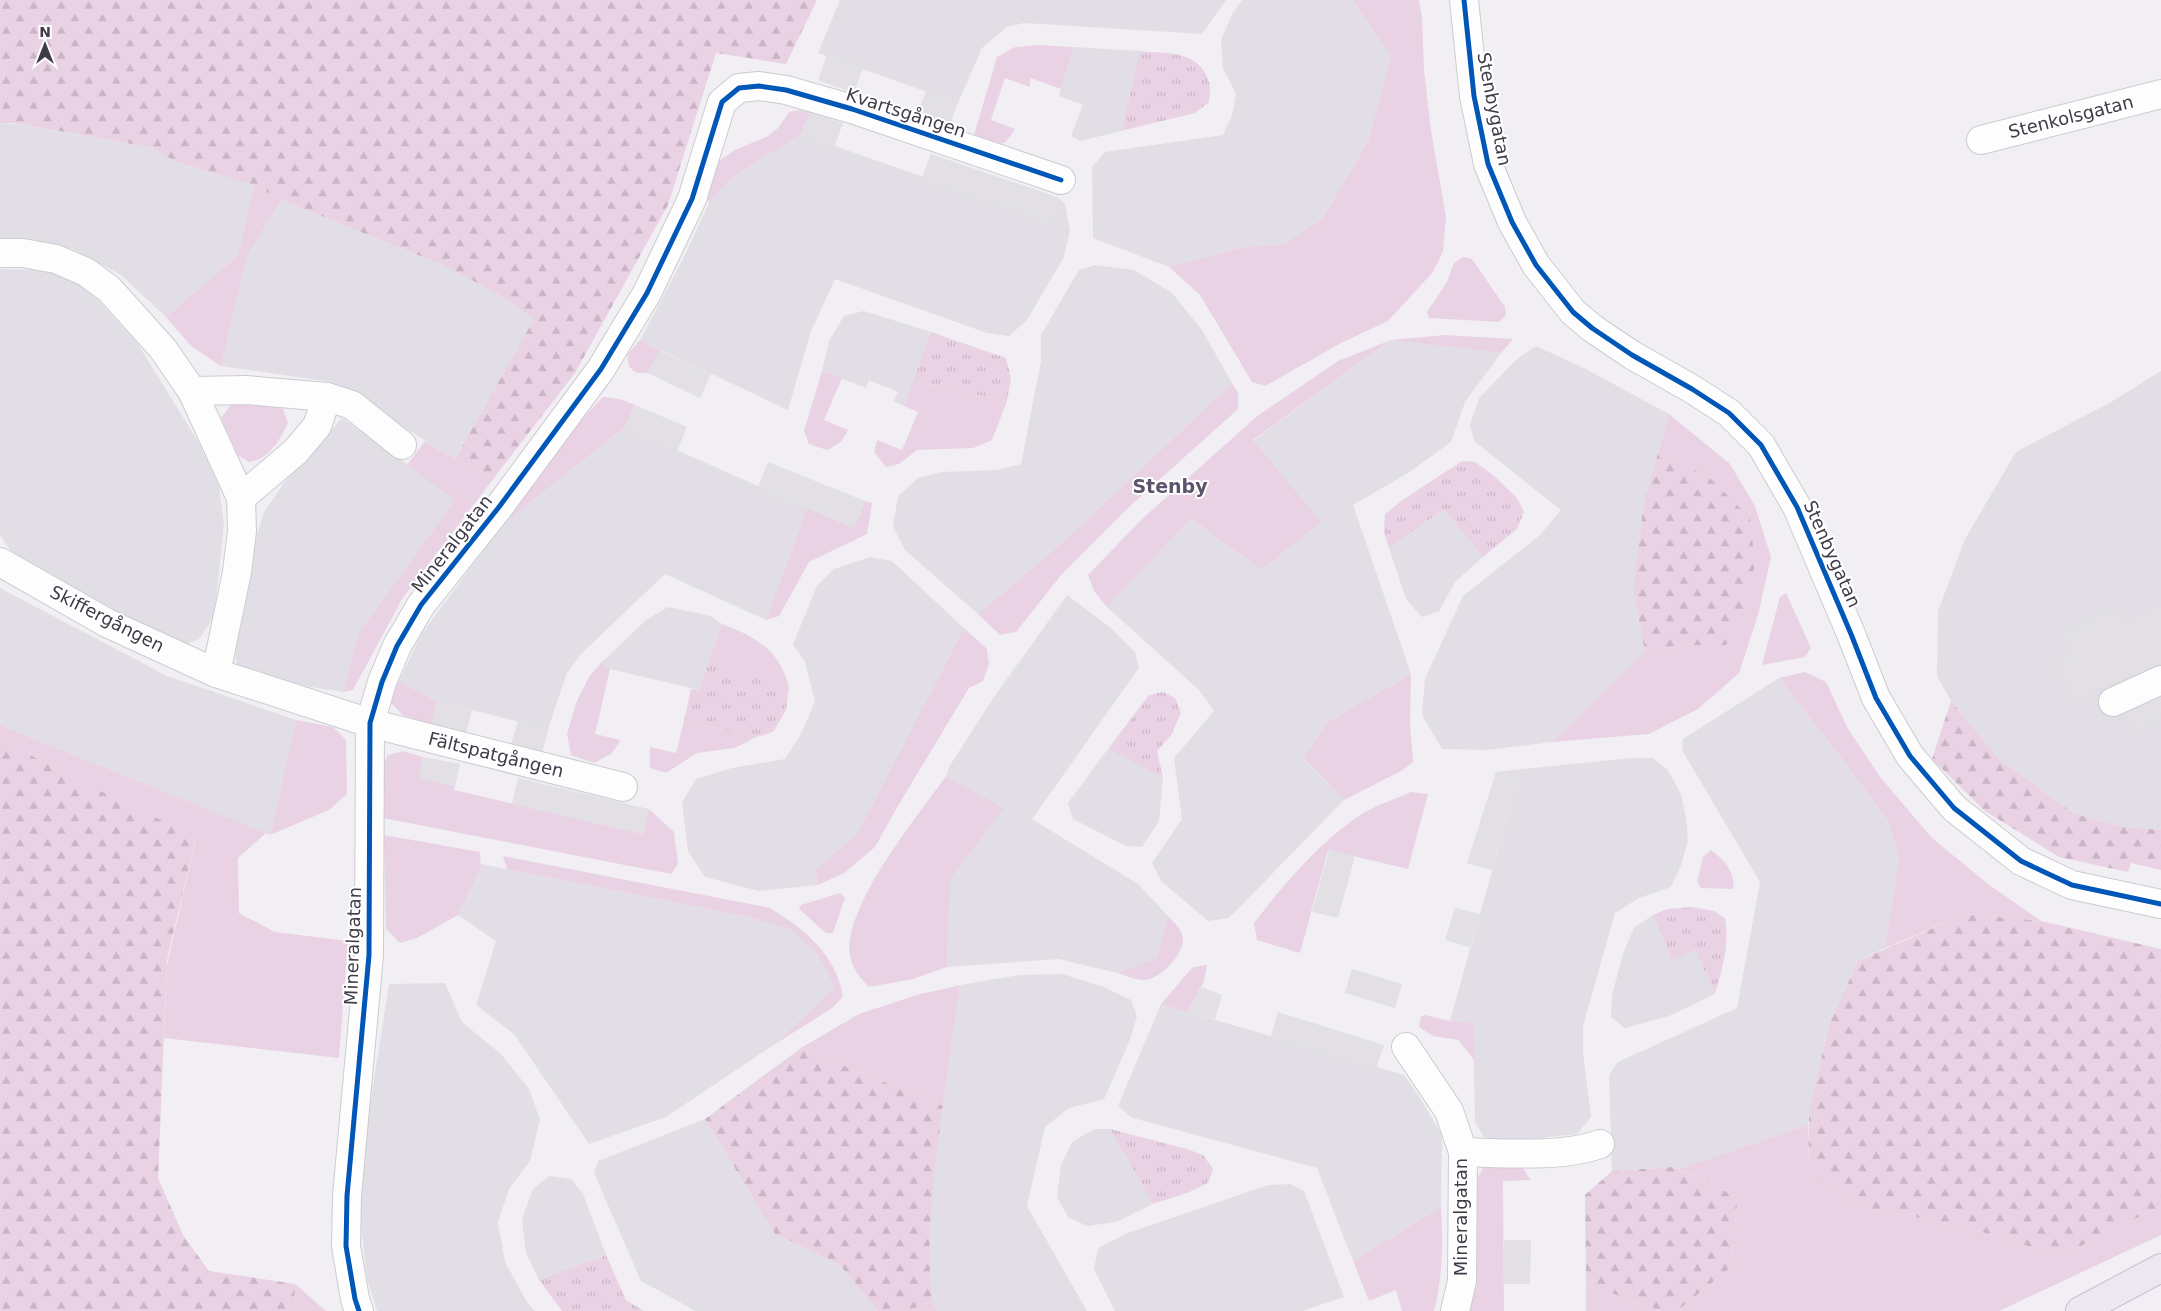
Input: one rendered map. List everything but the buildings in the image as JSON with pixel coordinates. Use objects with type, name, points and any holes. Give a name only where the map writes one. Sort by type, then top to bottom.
[{"type":"main road","points":[[2080,1311],[2161,1268]]},
{"type":"street","name":"Stenbygatan","points":[[1464,0],[1474,96],[1488,164],[1512,222],[1536,265],[1573,312],[1592,328],[1632,355],[1692,389],[1729,413],[1761,446],[1797,507],[1876,698],[1910,756],[1954,808],[1988,838],[2021,861],[2072,885],[2161,904]]},
{"type":"street","name":"Kvartsgången","points":[[739,88],[759,86],[786,90],[852,109],[1061,180]]},
{"type":"street","name":"Mineralgatan","points":[[359,1311],[355,1299],[346,1246],[346,1196],[369,955],[370,723],[382,682],[397,646],[421,605],[499,507],[600,369],[647,293],[692,199],[722,102],[739,88]]},
{"type":"street","name":"Stenkolsgatan","points":[[1981,140],[2161,94]]},
{"type":"street","points":[[0,254],[23,253],[56,258],[86,272],[109,290],[163,349],[192,391],[241,498],[242,531],[237,572],[216,673]]},
{"type":"street","points":[[192,391],[246,390],[327,397],[352,405],[402,445]]},
{"type":"street","points":[[241,498],[296,451],[317,426],[327,397]]},
{"type":"street","name":"Skiffergången","points":[[0,562],[107,623],[216,673],[370,723]]},
{"type":"street","points":[[2113,702],[2161,680]]},
{"type":"street","name":"Fältspatgången","points":[[370,723],[623,787]]},
{"type":"street","name":"Mineralgatan","points":[[1406,1048],[1449,1111],[1463,1152],[1462,1281],[1455,1311]]},
{"type":"street","points":[[1463,1152],[1533,1153],[1588,1148],[1600,1144]]},
{"type":"shaded area","points":[[840,0],[1226,0],[1202,34],[1024,23],[1007,27],[982,48],[958,103],[818,53]]},
{"type":"shaded area","points":[[1242,0],[1352,0],[1391,56],[1368,141],[1322,219],[1284,244],[1244,247],[1169,267],[1093,238],[1092,167],[1105,152],[1223,135],[1232,115],[1236,94],[1223,68],[1221,40],[1233,12]]},
{"type":"shaded area","points":[[1074,47],[1140,51],[1121,131],[1080,141],[1071,136],[1083,105],[1059,96]]},
{"type":"shaded area","points":[[827,55],[863,68],[854,93],[818,80]]},
{"type":"shaded area","points":[[926,91],[958,103],[949,127],[917,115]]},
{"type":"shaded area","points":[[810,112],[843,123],[834,147],[801,134]]},
{"type":"shaded area","points":[[0,123],[18,124],[149,147],[177,162],[254,185],[238,255],[166,317],[121,275],[73,249],[21,238],[0,239]]},
{"type":"shaded area","points":[[801,134],[1049,221],[1057,197],[1065,204],[1070,231],[1064,257],[1027,320],[1009,336],[987,333],[835,279],[811,331],[788,410],[640,340],[682,261],[709,203],[732,178]]},
{"type":"shaded area","points":[[931,154],[1057,197],[1049,221],[922,178]]},
{"type":"shaded area","points":[[282,200],[445,266],[496,293],[534,319],[455,459],[332,382],[221,366],[247,256]]},
{"type":"shaded area","points":[[1095,265],[1134,270],[1172,293],[1202,330],[1232,383],[1063,542],[978,614],[905,550],[893,527],[898,496],[918,478],[941,472],[997,470],[1021,464],[1041,361],[1041,335],[1079,270]]},
{"type":"shaded area","points":[[0,269],[49,270],[83,284],[137,343],[199,443],[219,487],[224,525],[214,617],[199,639],[175,649],[24,570],[0,535]]},
{"type":"shaded area","points":[[864,311],[931,332],[904,406],[893,401],[898,392],[869,380],[866,388],[822,371],[829,341],[844,316]]},
{"type":"shaded area","points":[[1391,340],[1501,353],[1465,402],[1451,442],[1408,473],[1353,505],[1411,674],[1327,722],[1304,759],[1344,800],[1229,918],[1208,921],[1161,881],[1152,863],[1182,819],[1174,758],[1214,711],[1199,690],[1107,607],[1191,519],[1262,570],[1320,522],[1253,441]]},
{"type":"shaded area","points":[[1536,346],[1584,368],[1669,414],[1644,502],[1633,588],[1645,652],[1552,742],[1487,750],[1442,749],[1422,715],[1425,679],[1463,596],[1540,535],[1561,510],[1474,441],[1470,425],[1479,398],[1517,359]]},
{"type":"shaded area","points":[[660,350],[711,374],[700,398],[648,373]]},
{"type":"shaded area","points":[[2161,371],[2161,830],[2125,827],[2075,814],[2000,760],[1951,701],[1937,676],[1938,611],[1965,539],[2016,452],[2111,402]]},
{"type":"shaded area","points":[[635,405],[687,427],[677,451],[625,427]]},
{"type":"shaded area","points":[[342,418],[456,499],[358,634],[343,692],[254,678],[237,668],[235,650],[245,607],[255,541],[264,512],[284,483]]},
{"type":"shaded area","points":[[625,427],[807,508],[766,620],[665,574],[581,654],[567,673],[548,729],[437,701],[398,683],[421,635],[500,527]]},
{"type":"shaded area","points":[[768,462],[865,501],[854,528],[758,487]]},
{"type":"shaded area","points":[[1444,509],[1483,557],[1455,582],[1439,611],[1422,617],[1406,599],[1389,548]]},
{"type":"shaded area","points":[[870,557],[892,561],[964,628],[857,836],[817,869],[818,885],[759,891],[705,877],[688,851],[682,802],[696,779],[732,768],[785,759],[801,734],[815,701],[805,662],[793,644],[817,586],[834,569]]},
{"type":"shaded area","points":[[0,588],[167,676],[296,720],[270,835],[0,725]]},
{"type":"shaded area","points":[[1067,595],[1112,629],[1135,652],[1139,668],[1032,819],[1138,884],[1168,916],[1157,958],[1117,973],[1059,959],[947,967],[949,879],[1003,808],[946,776],[949,767],[992,700]]},
{"type":"shaded area","points":[[668,607],[711,616],[722,624],[699,690],[610,669],[602,662],[646,620]]},
{"type":"shaded area","points":[[2161,608],[2161,715],[2136,729],[2124,709],[2114,713],[2100,687],[2078,698],[2058,665],[2076,655],[2065,636],[2113,609],[2123,629]]},
{"type":"shaded area","points":[[1779,678],[1888,821],[1899,857],[1885,948],[1858,961],[1830,1022],[1809,1110],[1808,1125],[1678,1169],[1673,1167],[1612,1171],[1609,1075],[1618,1062],[1737,1008],[1760,882],[1682,750],[1683,739]]},
{"type":"shaded area","points":[[437,701],[472,709],[466,734],[431,725]]},
{"type":"shaded area","points":[[518,721],[548,729],[542,754],[511,745]]},
{"type":"shaded area","points":[[1108,749],[1163,778],[1159,821],[1142,847],[1126,846],[1073,819],[1068,803]]},
{"type":"shaded area","points":[[423,757],[460,764],[455,786],[418,778]]},
{"type":"shaded area","points":[[1630,758],[1652,758],[1667,769],[1681,794],[1688,841],[1681,865],[1671,887],[1639,898],[1615,913],[1583,1026],[1583,1051],[1591,1117],[1577,1134],[1504,1142],[1484,1137],[1475,1122],[1473,1023],[1450,1021],[1518,778],[1496,772]]},
{"type":"shaded area","points":[[1496,772],[1518,778],[1492,870],[1467,863]]},
{"type":"shaded area","points":[[518,778],[649,809],[643,834],[512,804]]},
{"type":"shaded area","points":[[1329,850],[1355,856],[1338,918],[1312,912]]},
{"type":"shaded area","points":[[481,864],[749,917],[791,930],[818,955],[836,987],[775,1044],[666,1117],[589,1144],[514,1034],[476,1005],[496,941],[458,915],[481,869]]},
{"type":"shaded area","points":[[1455,908],[1480,914],[1470,947],[1445,940]]},
{"type":"shaded area","points":[[1653,915],[1672,959],[1695,950],[1715,994],[1669,1016],[1625,1028],[1611,1017],[1612,995],[1623,954],[1634,928]]},
{"type":"shaded area","points":[[1352,969],[1402,984],[1395,1008],[1345,993]]},
{"type":"shaded area","points":[[1062,974],[1104,987],[1131,1000],[1137,1016],[1130,1040],[1104,1099],[1069,1108],[1045,1127],[1027,1206],[1087,1311],[938,1311],[932,1302],[928,1264],[931,1191],[960,985],[1019,975]]},
{"type":"shaded area","points":[[445,983],[462,1022],[501,1054],[529,1089],[540,1120],[530,1161],[509,1189],[498,1222],[505,1262],[527,1302],[535,1311],[377,1311],[367,1279],[357,1189],[389,984]]},
{"type":"shaded area","points":[[1201,987],[1222,995],[1215,1019],[1187,1012]]},
{"type":"shaded area","points":[[1161,1004],[1404,1075],[1442,1135],[1441,1207],[1353,1261],[1317,1168],[1133,1118],[1118,1106]]},
{"type":"shaded area","points":[[1278,1012],[1384,1045],[1376,1068],[1271,1036]]},
{"type":"shaded area","points":[[705,1119],[775,1234],[839,1264],[878,1311],[696,1311],[641,1281],[594,1173],[598,1161]]},
{"type":"shaded area","points":[[1094,1129],[1110,1129],[1153,1204],[1116,1222],[1087,1226],[1068,1217],[1057,1197],[1061,1165],[1072,1142]]},
{"type":"shaded area","points":[[549,1176],[571,1179],[583,1194],[606,1255],[539,1280],[526,1253],[522,1219],[533,1189]]},
{"type":"shaded area","points":[[1290,1184],[1304,1191],[1344,1297],[1302,1311],[1115,1311],[1094,1269],[1098,1248],[1128,1233],[1268,1185]]},
{"type":"shaded area","points":[[1504,1240],[1531,1240],[1530,1284],[1504,1284]]},
{"type":"green space","points":[[0,0],[817,0],[786,64],[716,53],[668,205],[575,373],[494,478],[455,459],[534,319],[496,293],[445,266],[282,200],[254,185],[177,162],[149,147],[14,123],[0,123]]},
{"type":"green space","points":[[1352,0],[1419,0],[1431,130],[1446,217],[1443,251],[1433,272],[1388,321],[1341,343],[1265,386],[1252,382],[1200,295],[1169,267],[1244,247],[1284,244],[1322,219],[1368,141],[1391,56]]},
{"type":"green space","points":[[1038,45],[1074,47],[1061,89],[1030,78],[1030,87],[1005,78],[991,120],[1015,129],[1006,142],[995,146],[974,135],[997,57],[1015,47]]},
{"type":"green space","points":[[1140,51],[1181,56],[1198,64],[1209,82],[1209,102],[1195,113],[1121,131]]},
{"type":"green space","points":[[800,110],[810,112],[801,134],[732,178],[709,203],[706,193],[717,162],[735,150],[768,136],[778,128],[789,112]]},
{"type":"green space","points":[[254,185],[282,200],[247,256],[221,366],[192,347],[166,317],[238,255]]},
{"type":"green space","points":[[1463,257],[1472,259],[1505,307],[1506,315],[1499,322],[1429,318],[1427,312],[1447,282],[1454,263]]},
{"type":"green space","points":[[931,332],[1006,358],[1011,379],[1007,401],[913,381]]},
{"type":"green space","points":[[1445,335],[1513,339],[1501,353],[1391,340]]},
{"type":"green space","points":[[640,340],[660,350],[648,373],[637,373],[629,367],[627,355]]},
{"type":"green space","points":[[1391,340],[1253,440],[1321,522],[1262,570],[1191,519],[1107,607],[1094,591],[1088,575],[1141,520],[1256,417],[1338,361]]},
{"type":"green space","points":[[822,371],[842,378],[824,420],[848,430],[841,442],[827,450],[809,444],[804,431]]},
{"type":"green space","points":[[913,381],[1007,401],[992,440],[973,448],[917,450],[899,464],[886,467],[874,452],[877,440],[902,450],[918,412],[904,406]]},
{"type":"green space","points":[[1232,383],[1238,393],[1238,409],[1128,508],[1062,574],[1016,632],[1000,635],[978,614],[1063,542]]},
{"type":"green space","points":[[603,397],[620,399],[635,405],[625,427],[500,527],[585,416]]},
{"type":"green space","points":[[260,402],[283,409],[288,423],[268,453],[249,462],[238,455],[221,418],[232,403]]},
{"type":"green space","points":[[1669,414],[1730,464],[1755,506],[1771,557],[1758,615],[1739,673],[1698,709],[1649,734],[1552,742],[1645,652],[1688,645],[1726,645],[1708,476],[1658,453]]},
{"type":"green space","points":[[425,441],[455,459],[494,478],[402,599],[353,690],[343,692],[358,634],[455,500],[407,465]]},
{"type":"green space","points":[[1658,453],[1708,476],[1750,518],[1755,564],[1742,619],[1726,645],[1688,645],[1645,652],[1633,588],[1644,502]]},
{"type":"green space","points":[[1462,461],[1475,462],[1492,474],[1517,498],[1524,512],[1517,529],[1483,557],[1444,509],[1389,548],[1384,533],[1385,514],[1401,501]]},
{"type":"green space","points":[[865,501],[872,503],[867,534],[809,562],[779,616],[766,620],[807,508],[854,528]]},
{"type":"green space","points":[[1786,593],[1811,648],[1805,657],[1762,665],[1780,597]]},
{"type":"green space","points":[[722,624],[746,634],[773,654],[780,664],[789,688],[707,666]]},
{"type":"green space","points":[[964,628],[987,649],[989,664],[983,681],[969,688],[875,847],[844,873],[818,885],[816,869],[857,835]]},
{"type":"green space","points":[[602,662],[610,669],[595,734],[621,740],[611,754],[594,763],[571,755],[567,734],[576,703],[589,677]]},
{"type":"green space","points":[[708,664],[789,688],[786,710],[773,732],[756,737],[684,721],[691,689],[699,690]]},
{"type":"green space","points":[[1805,672],[1826,682],[1848,729],[1881,778],[1932,838],[1988,884],[2041,921],[1965,914],[1885,948],[1899,857],[1888,821],[1779,678]]},
{"type":"green space","points":[[1411,674],[1410,724],[1413,762],[1401,771],[1344,800],[1304,758],[1327,722]]},
{"type":"green space","points":[[398,682],[437,701],[431,725],[403,715],[391,703]]},
{"type":"green space","points":[[1163,692],[1175,698],[1181,713],[1171,735],[1157,751],[1163,778],[1108,749],[1149,695]]},
{"type":"green space","points":[[1951,701],[2000,760],[2075,814],[2125,827],[2161,830],[2161,870],[2131,863],[2128,872],[2059,857],[1985,811],[1932,759]]},
{"type":"green space","points":[[296,720],[333,727],[346,740],[347,794],[329,810],[270,835]]},
{"type":"green space","points":[[684,721],[756,737],[735,748],[697,753],[666,773],[650,768],[650,747],[676,753]]},
{"type":"green space","points":[[0,725],[266,833],[238,858],[239,913],[275,932],[348,941],[339,1058],[164,1038],[167,965],[196,838],[0,739]]},
{"type":"green space","points":[[0,739],[78,780],[196,837],[167,960],[158,1178],[183,1235],[209,1271],[295,1284],[294,1311],[0,1311]]},
{"type":"green space","points":[[403,751],[423,757],[419,778],[455,786],[454,790],[643,834],[649,809],[674,832],[678,864],[671,874],[383,818],[381,769],[388,755]]},
{"type":"green space","points":[[946,776],[1004,808],[950,879],[947,967],[913,979],[869,987],[855,969],[850,955],[851,935],[858,912],[870,887],[901,837]]},
{"type":"green space","points":[[1411,792],[1428,794],[1408,869],[1328,850],[1300,953],[1257,940],[1254,923],[1291,878],[1319,848],[1365,812]]},
{"type":"green space","points":[[384,835],[480,852],[481,869],[458,915],[417,938],[400,943],[386,929]]},
{"type":"green space","points":[[1711,850],[1731,872],[1733,889],[1701,888],[1697,882],[1703,857]]},
{"type":"green space","points":[[503,856],[770,908],[795,925],[817,945],[834,969],[840,982],[843,997],[831,1009],[775,1044],[835,987],[818,955],[791,930],[749,917],[507,869]]},
{"type":"green space","points":[[840,893],[845,898],[833,933],[826,933],[799,909],[801,905]]},
{"type":"green space","points":[[1693,907],[1714,911],[1725,918],[1726,947],[1715,994],[1695,950],[1672,960],[1653,915],[1667,909]]},
{"type":"green space","points":[[1965,914],[2041,921],[2161,949],[2161,1206],[2061,1256],[1972,1229],[1851,1204],[1808,1165],[1809,1110],[1830,1022],[1858,961]]},
{"type":"green space","points":[[1168,916],[1179,929],[1183,939],[1179,952],[1169,966],[1156,976],[1143,980],[1117,973],[1157,958]]},
{"type":"green space","points":[[1207,965],[1204,981],[1187,1012],[1161,1004],[1193,967]]},
{"type":"green space","points":[[960,985],[943,1106],[801,1048],[859,1014],[917,995]]},
{"type":"green space","points":[[1425,1015],[1450,1021],[1473,1023],[1475,1061],[1458,1040],[1433,1036],[1419,1027],[1421,1016]]},
{"type":"green space","points":[[801,1048],[943,1106],[930,1228],[932,1302],[905,1311],[878,1311],[839,1264],[775,1234],[705,1119]]},
{"type":"green space","points":[[1808,1125],[1808,1165],[1851,1204],[1972,1229],[2061,1256],[2161,1206],[2161,1235],[1999,1311],[1677,1311],[1730,1268],[1738,1197],[1678,1169]]},
{"type":"green space","points":[[1110,1129],[1203,1155],[1213,1169],[1208,1183],[1187,1193],[1153,1204]]},
{"type":"green space","points":[[1507,1162],[1522,1167],[1531,1180],[1503,1181],[1504,1311],[1469,1311],[1476,1285],[1475,1183],[1483,1168]]},
{"type":"green space","points":[[1673,1167],[1738,1197],[1730,1268],[1677,1311],[1661,1311],[1586,1284],[1585,1195],[1612,1171]]},
{"type":"green space","points":[[1441,1207],[1442,1259],[1434,1311],[1402,1311],[1396,1290],[1369,1301],[1353,1261]]},
{"type":"green space","points":[[606,1255],[626,1300],[644,1311],[562,1311],[539,1280]]},
{"type":"green space","points":[[295,1284],[326,1311],[294,1311]]},
{"type":"green space","points":[[1586,1284],[1661,1311],[1586,1311]]},
{"type":"green space","points":[[932,1302],[938,1311],[905,1311]]},
{"type":"cycle path","points":[[1464,0],[1474,96],[1488,164],[1512,222],[1536,265],[1573,312],[1592,328],[1632,355],[1692,389],[1729,413],[1761,445],[1797,507],[1876,698],[1910,756],[1954,808],[2021,861],[2072,885],[2161,904]]},
{"type":"cycle path","points":[[359,1311],[355,1299],[346,1246],[347,1196],[369,955],[370,723],[382,682],[397,646],[421,605],[499,507],[601,369],[647,293],[692,199],[722,102],[739,88],[759,86],[786,90],[852,109],[1061,180]]},
{"type":"district","name":"Stenby","points":[[1170,486]]}]
